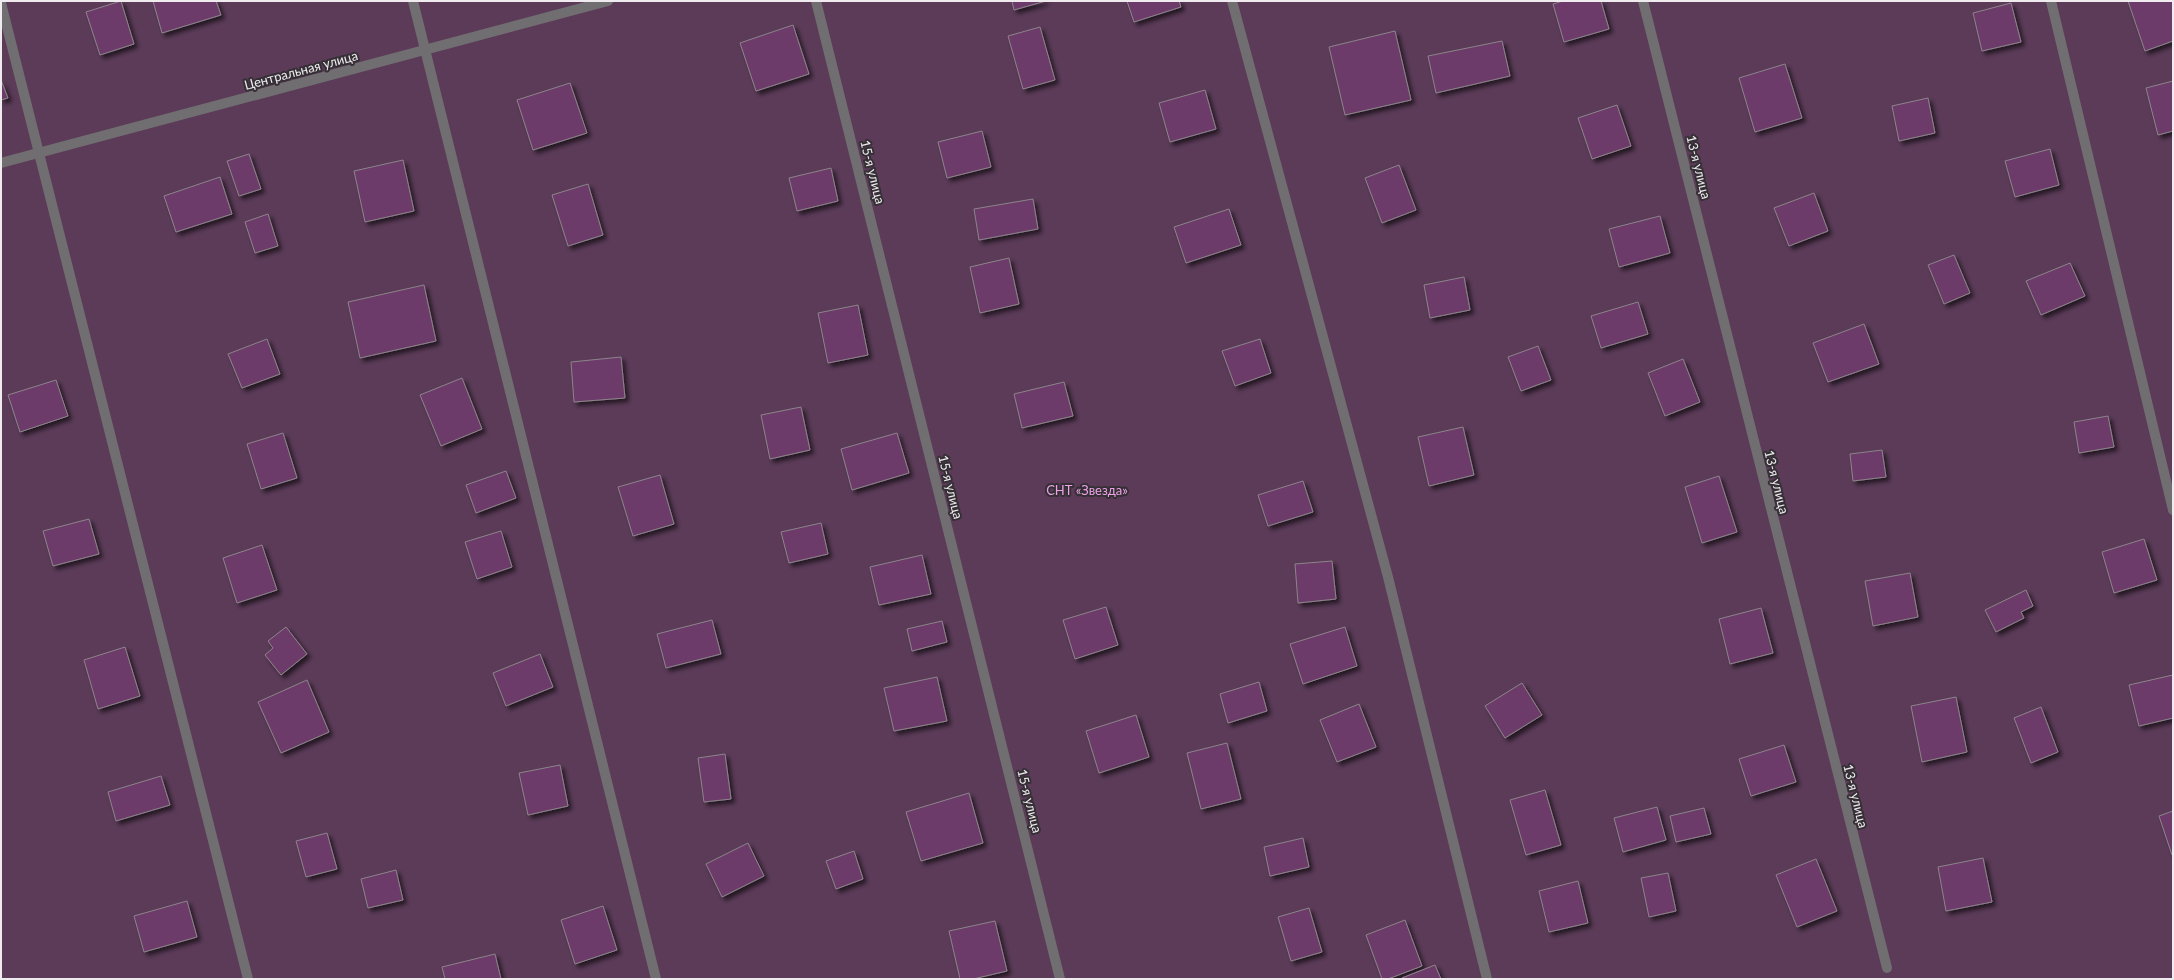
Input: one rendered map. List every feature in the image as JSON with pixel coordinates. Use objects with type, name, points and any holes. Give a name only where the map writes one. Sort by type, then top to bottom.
[{"type":"street","points":[[413,1],[656,979]]},
{"type":"street","name":"Центральная улица","points":[[1,163],[608,1]]},
{"type":"street","name":"15-я улица","points":[[816,1],[1060,979]]},
{"type":"street","points":[[1232,1],[1388,577],[1487,979]]},
{"type":"street","name":"13-я улица","points":[[1643,1],[1888,968]]},
{"type":"street","points":[[2051,1],[2173,510]]},
{"type":"street","points":[[1,3],[248,979]]},
{"type":"green space","name":"СНТ «Звезда»","points":[[1,1],[2173,1],[2173,979],[1,979]]},
{"type":"building","points":[[121,1],[134,44],[100,55],[86,12]]},
{"type":"building","points":[[153,1],[216,1],[221,15],[162,33]]},
{"type":"building","points":[[1012,1],[1046,1],[1014,10]]},
{"type":"building","points":[[1127,1],[1179,1],[1181,7],[1134,22]]},
{"type":"building","points":[[1563,1],[1601,1],[1609,29],[1564,42],[1553,4]]},
{"type":"building","points":[[2128,1],[2173,1],[2173,41],[2145,51]]},
{"type":"building","points":[[2011,3],[2021,42],[1982,51],[1973,13]]},
{"type":"building","points":[[793,25],[809,74],[756,91],[740,43]]},
{"type":"building","points":[[1040,27],[1055,80],[1023,89],[1008,36]]},
{"type":"building","points":[[1395,31],[1411,100],[1345,115],[1329,47]]},
{"type":"building","points":[[1502,41],[1510,76],[1436,93],[1428,56]]},
{"type":"building","points":[[1785,64],[1802,118],[1755,132],[1739,78]]},
{"type":"building","points":[[1,80],[8,98],[1,100]]},
{"type":"building","points":[[2173,81],[2173,131],[2158,135],[2146,88]]},
{"type":"building","points":[[570,83],[587,133],[533,150],[517,100]]},
{"type":"building","points":[[1205,90],[1216,129],[1170,142],[1159,103]]},
{"type":"building","points":[[1928,98],[1935,133],[1899,141],[1892,106]]},
{"type":"building","points":[[1617,105],[1631,146],[1592,159],[1578,118]]},
{"type":"building","points":[[982,131],[991,167],[947,178],[938,142]]},
{"type":"building","points":[[2050,149],[2059,185],[2015,197],[2005,161]]},
{"type":"building","points":[[249,154],[261,189],[239,196],[227,161]]},
{"type":"building","points":[[403,160],[414,211],[365,222],[354,171]]},
{"type":"building","points":[[1399,165],[1416,210],[1382,223],[1365,178]]},
{"type":"building","points":[[831,168],[838,201],[797,211],[789,178]]},
{"type":"building","points":[[220,177],[232,214],[176,232],[164,196]]},
{"type":"building","points":[[588,184],[603,235],[568,246],[552,195]]},
{"type":"building","points":[[1814,193],[1828,231],[1789,246],[1774,208]]},
{"type":"building","points":[[1033,199],[1038,229],[979,240],[974,209]]},
{"type":"building","points":[[1229,209],[1241,245],[1186,263],[1174,227]]},
{"type":"building","points":[[268,214],[278,246],[255,253],[245,222]]},
{"type":"building","points":[[1660,216],[1670,253],[1619,267],[1609,229]]},
{"type":"building","points":[[1954,255],[1970,293],[1944,304],[1928,265]]},
{"type":"building","points":[[1009,258],[1019,304],[980,313],[970,267]]},
{"type":"building","points":[[2070,263],[2085,296],[2041,315],[2026,281]]},
{"type":"building","points":[[1464,277],[1470,310],[1430,318],[1424,285]]},
{"type":"building","points":[[424,285],[436,341],[360,358],[348,302]]},
{"type":"building","points":[[1638,302],[1648,334],[1601,348],[1591,316]]},
{"type":"building","points":[[858,305],[868,355],[828,363],[818,313]]},
{"type":"building","points":[[1864,324],[1879,364],[1828,382],[1813,343]]},
{"type":"building","points":[[267,339],[280,374],[242,388],[228,354]]},
{"type":"building","points":[[1260,339],[1271,373],[1235,386],[1222,351]]},
{"type":"building","points":[[1538,346],[1551,380],[1521,391],[1508,357]]},
{"type":"building","points":[[621,357],[625,398],[574,402],[571,362]]},
{"type":"building","points":[[1683,359],[1700,402],[1665,416],[1648,373]]},
{"type":"building","points":[[462,378],[482,429],[441,446],[420,395]]},
{"type":"building","points":[[56,380],[68,416],[20,432],[8,395]]},
{"type":"building","points":[[1064,382],[1073,416],[1022,428],[1014,394]]},
{"type":"building","points":[[801,407],[810,450],[770,459],[761,415]]},
{"type":"building","points":[[2108,416],[2114,447],[2079,453],[2074,422]]},
{"type":"building","points":[[1463,427],[1474,475],[1429,486],[1418,437]]},
{"type":"building","points":[[283,433],[297,478],[261,489],[247,444]]},
{"type":"building","points":[[897,433],[909,473],[852,490],[841,449]]},
{"type":"building","points":[[1882,450],[1886,477],[1853,481],[1850,454]]},
{"type":"building","points":[[506,471],[516,498],[476,513],[466,485]]},
{"type":"building","points":[[660,475],[674,524],[633,536],[618,487]]},
{"type":"building","points":[[1719,476],[1737,532],[1702,543],[1685,487]]},
{"type":"building","points":[[1303,481],[1313,512],[1268,526],[1258,495]]},
{"type":"building","points":[[89,519],[99,554],[53,566],[43,531]]},
{"type":"building","points":[[821,523],[828,554],[789,563],[781,532]]},
{"type":"building","points":[[501,531],[512,567],[477,579],[465,542]]},
{"type":"building","points":[[2144,539],[2157,580],[2114,593],[2102,552]]},
{"type":"building","points":[[262,545],[277,590],[237,603],[223,558]]},
{"type":"building","points":[[922,555],[931,594],[879,605],[870,567]]},
{"type":"building","points":[[1332,561],[1336,599],[1298,603],[1295,564]]},
{"type":"building","points":[[1910,573],[1918,617],[1873,626],[1865,581]]},
{"type":"building","points":[[2026,590],[2033,606],[2021,612],[2024,618],[1996,632],[1985,610]]},
{"type":"building","points":[[1106,607],[1118,645],[1075,659],[1063,620]]},
{"type":"building","points":[[1761,608],[1773,653],[1730,664],[1719,619]]},
{"type":"building","points":[[712,620],[721,654],[666,668],[657,634]]},
{"type":"building","points":[[942,621],[947,642],[912,651],[907,629]]},
{"type":"building","points":[[286,627],[307,654],[281,675],[265,655],[273,648],[268,641]]},
{"type":"building","points":[[1345,627],[1357,666],[1303,684],[1290,644]]},
{"type":"building","points":[[125,647],[140,696],[98,709],[84,660]]},
{"type":"building","points":[[540,654],[553,687],[506,706],[493,673]]},
{"type":"building","points":[[2173,675],[2173,718],[2139,726],[2129,685]]},
{"type":"building","points":[[937,677],[947,721],[894,731],[884,688]]},
{"type":"building","points":[[307,680],[329,732],[281,753],[258,702]]},
{"type":"building","points":[[1259,682],[1267,711],[1228,723],[1220,694]]},
{"type":"building","points":[[1522,683],[1542,715],[1505,738],[1485,706]]},
{"type":"building","points":[[1956,697],[1967,752],[1922,762],[1911,706]]},
{"type":"building","points":[[1359,704],[1376,747],[1337,762],[1320,720]]},
{"type":"building","points":[[2041,707],[2058,752],[2031,763],[2014,718]]},
{"type":"building","points":[[1136,715],[1149,757],[1099,773],[1086,731]]},
{"type":"building","points":[[1227,743],[1241,799],[1201,809],[1187,753]]},
{"type":"building","points":[[1784,745],[1796,782],[1751,796],[1739,759]]},
{"type":"building","points":[[725,754],[731,799],[704,802],[698,758]]},
{"type":"building","points":[[560,765],[568,806],[528,815],[519,773]]},
{"type":"building","points":[[161,776],[170,805],[116,821],[108,792]]},
{"type":"building","points":[[1545,790],[1561,845],[1526,855],[1510,800]]},
{"type":"building","points":[[969,793],[983,843],[921,861],[906,812]]},
{"type":"building","points":[[1657,807],[1666,840],[1623,852],[1614,818]]},
{"type":"building","points":[[1704,808],[1711,834],[1676,842],[1670,816]]},
{"type":"building","points":[[2173,811],[2173,855],[2172,855],[2159,816]]},
{"type":"building","points":[[327,833],[337,869],[306,877],[296,841]]},
{"type":"building","points":[[1303,838],[1309,867],[1270,876],[1264,847]]},
{"type":"building","points":[[748,843],[764,876],[722,897],[706,864]]},
{"type":"building","points":[[854,851],[863,879],[836,889],[826,861]]},
{"type":"building","points":[[1983,858],[1992,902],[1946,911],[1938,867]]},
{"type":"building","points":[[1816,859],[1837,911],[1797,927],[1776,875]]},
{"type":"building","points":[[396,870],[403,900],[368,908],[361,879]]},
{"type":"building","points":[[1668,873],[1676,911],[1649,917],[1641,878]]},
{"type":"building","points":[[1578,881],[1588,923],[1549,932],[1539,891]]},
{"type":"building","points":[[187,901],[197,937],[144,952],[134,916]]},
{"type":"building","points":[[603,906],[617,950],[575,964],[561,920]]},
{"type":"building","points":[[1309,908],[1322,952],[1291,961],[1278,917]]},
{"type":"building","points":[[1405,920],[1422,966],[1388,979],[1382,979],[1366,935]]},
{"type":"building","points":[[995,921],[1007,971],[973,979],[960,979],[949,931]]},
{"type":"building","points":[[495,954],[501,979],[445,979],[442,967]]},
{"type":"building","points":[[1435,965],[1441,979],[1402,979],[1402,978]]}]
